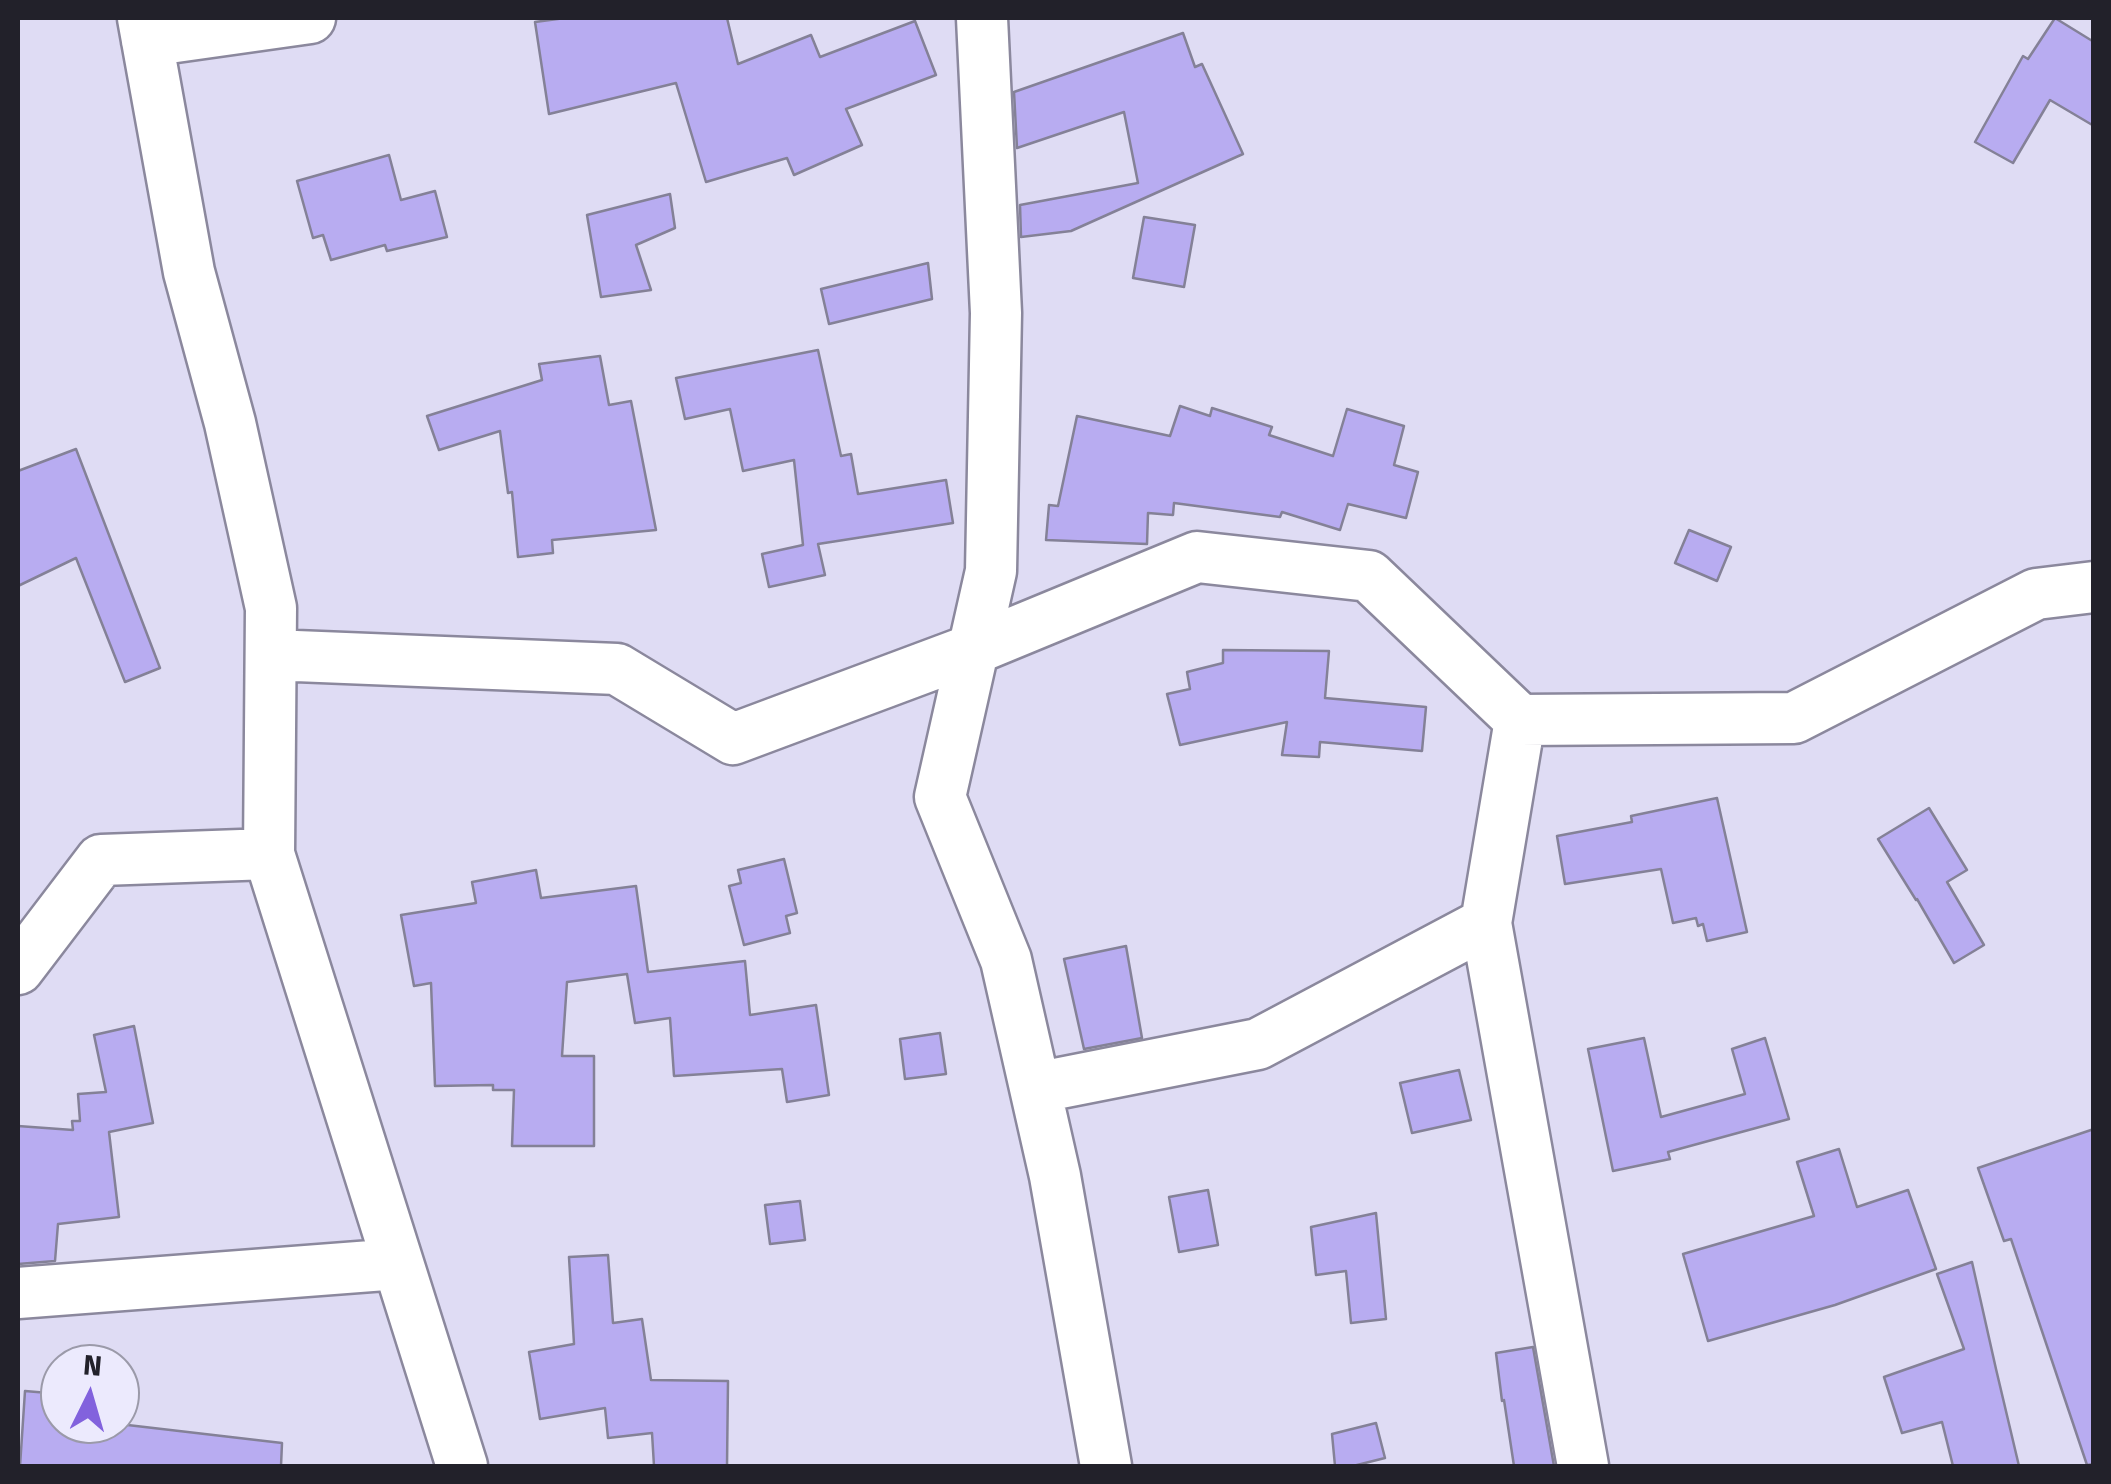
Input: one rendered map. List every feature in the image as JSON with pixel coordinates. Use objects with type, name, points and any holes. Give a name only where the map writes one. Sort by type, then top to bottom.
[{"type":"street","points":[[310,18],[145,29],[189,272],[230,423],[271,608],[269,854],[462,1466]]},
{"type":"street","points":[[982,18],[996,313],[991,572],[940,797],[1006,960],[1055,1176],[1106,1466]]},
{"type":"street","points":[[271,655],[616,669],[733,738],[974,649],[1198,557],[1369,576],[1520,720],[1794,718],[2036,594],[2094,586]]},
{"type":"street","points":[[1520,720],[1486,923],[1583,1466]]},
{"type":"street","points":[[19,964],[101,860],[269,854]]},
{"type":"street","points":[[1036,1088],[1258,1044],[1486,923]]},
{"type":"street","points":[[18,1293],[398,1264]]},
{"type":"building","points":[[565,18],[727,18],[738,64],[811,35],[820,57],[915,21],[936,75],[846,109],[862,145],[794,175],[787,158],[706,182],[676,83],[549,114],[535,22]]},
{"type":"building","points":[[2055,18],[2094,42],[2094,126],[2050,100],[2013,163],[1975,142],[2023,56],[2028,59]]},
{"type":"building","points":[[1183,33],[1195,67],[1202,64],[1243,154],[1071,231],[1021,237],[1020,205],[1138,183],[1124,112],[1017,148],[1014,92]]},
{"type":"building","points":[[389,155],[401,200],[435,191],[447,237],[387,251],[385,245],[331,260],[323,235],[313,238],[297,181]]},
{"type":"building","points":[[670,194],[675,228],[636,245],[651,290],[601,297],[587,215]]},
{"type":"building","points":[[1144,217],[1195,225],[1184,287],[1133,278]]},
{"type":"building","points":[[928,263],[932,299],[829,324],[821,289]]},
{"type":"building","points":[[818,350],[841,456],[851,454],[858,494],[946,480],[953,523],[818,544],[825,575],[769,587],[762,554],[803,545],[794,460],[743,471],[730,409],[685,419],[676,378]]},
{"type":"building","points":[[600,356],[609,405],[631,401],[656,530],[552,540],[553,553],[518,557],[512,492],[508,493],[500,431],[439,450],[427,416],[542,380],[539,364]]},
{"type":"building","points":[[1180,406],[1210,416],[1212,408],[1272,427],[1269,435],[1333,456],[1347,409],[1404,426],[1394,465],[1418,472],[1406,518],[1348,504],[1340,530],[1282,512],[1280,517],[1174,503],[1173,515],[1148,513],[1147,544],[1046,540],[1049,505],[1058,506],[1077,416],[1170,436]]},
{"type":"building","points":[[76,449],[160,668],[125,682],[76,558],[18,586],[18,471]]},
{"type":"building","points":[[1689,530],[1731,547],[1717,581],[1675,563]]},
{"type":"building","points":[[1223,650],[1329,651],[1325,698],[1426,707],[1422,751],[1320,742],[1319,757],[1282,755],[1287,722],[1180,745],[1167,694],[1190,689],[1187,672],[1223,663]]},
{"type":"building","points":[[1717,798],[1747,932],[1707,941],[1703,924],[1698,926],[1696,918],[1673,923],[1661,869],[1565,884],[1557,836],[1632,822],[1631,816]]},
{"type":"building","points":[[1929,808],[1967,870],[1947,882],[1984,945],[1954,963],[1878,839]]},
{"type":"building","points":[[784,859],[797,913],[786,916],[790,933],[744,945],[729,886],[741,883],[738,870]]},
{"type":"building","points":[[536,870],[541,898],[636,886],[648,972],[745,961],[750,1015],[816,1005],[829,1095],[787,1102],[782,1069],[674,1076],[670,1018],[635,1023],[627,974],[567,982],[562,1056],[594,1056],[594,1146],[512,1146],[514,1090],[493,1090],[493,1085],[435,1086],[431,983],[414,986],[401,915],[476,903],[472,882]]},
{"type":"building","points":[[1126,946],[1142,1038],[1084,1049],[1064,959]]},
{"type":"building","points":[[134,1026],[153,1123],[109,1132],[119,1217],[58,1224],[55,1261],[18,1264],[18,1126],[73,1130],[72,1121],[80,1121],[78,1094],[106,1092],[94,1035]]},
{"type":"building","points":[[940,1033],[946,1074],[905,1079],[900,1039]]},
{"type":"building","points":[[1644,1038],[1661,1117],[1745,1094],[1732,1049],[1765,1038],[1789,1119],[1668,1152],[1670,1159],[1613,1171],[1588,1049]]},
{"type":"building","points":[[1459,1070],[1471,1120],[1412,1133],[1400,1083]]},
{"type":"building","points":[[2094,1129],[2094,1464],[2087,1465],[2011,1239],[2004,1241],[1978,1168]]},
{"type":"building","points":[[1839,1149],[1857,1207],[1908,1190],[1936,1269],[1835,1305],[1708,1341],[1683,1254],[1814,1216],[1797,1162]]},
{"type":"building","points":[[1208,1190],[1218,1245],[1179,1252],[1169,1197]]},
{"type":"building","points":[[800,1201],[805,1240],[770,1244],[765,1205]]},
{"type":"building","points":[[1376,1213],[1386,1319],[1351,1323],[1346,1271],[1316,1275],[1311,1227]]},
{"type":"building","points":[[608,1255],[613,1323],[642,1319],[651,1380],[728,1381],[727,1466],[654,1466],[652,1433],[608,1438],[605,1408],[540,1419],[529,1352],[574,1344],[569,1257]]},
{"type":"building","points":[[1972,1262],[2019,1466],[1953,1466],[1942,1422],[1902,1433],[1884,1377],[1964,1349],[1937,1274]]},
{"type":"building","points":[[1533,1347],[1554,1466],[1514,1466],[1502,1401],[1496,1353]]},
{"type":"building","points":[[25,1391],[40,1392],[40,1444],[140,1444],[140,1426],[282,1443],[281,1466],[20,1466]]},
{"type":"building","points":[[1376,1423],[1385,1458],[1335,1466],[1332,1434]]}]
